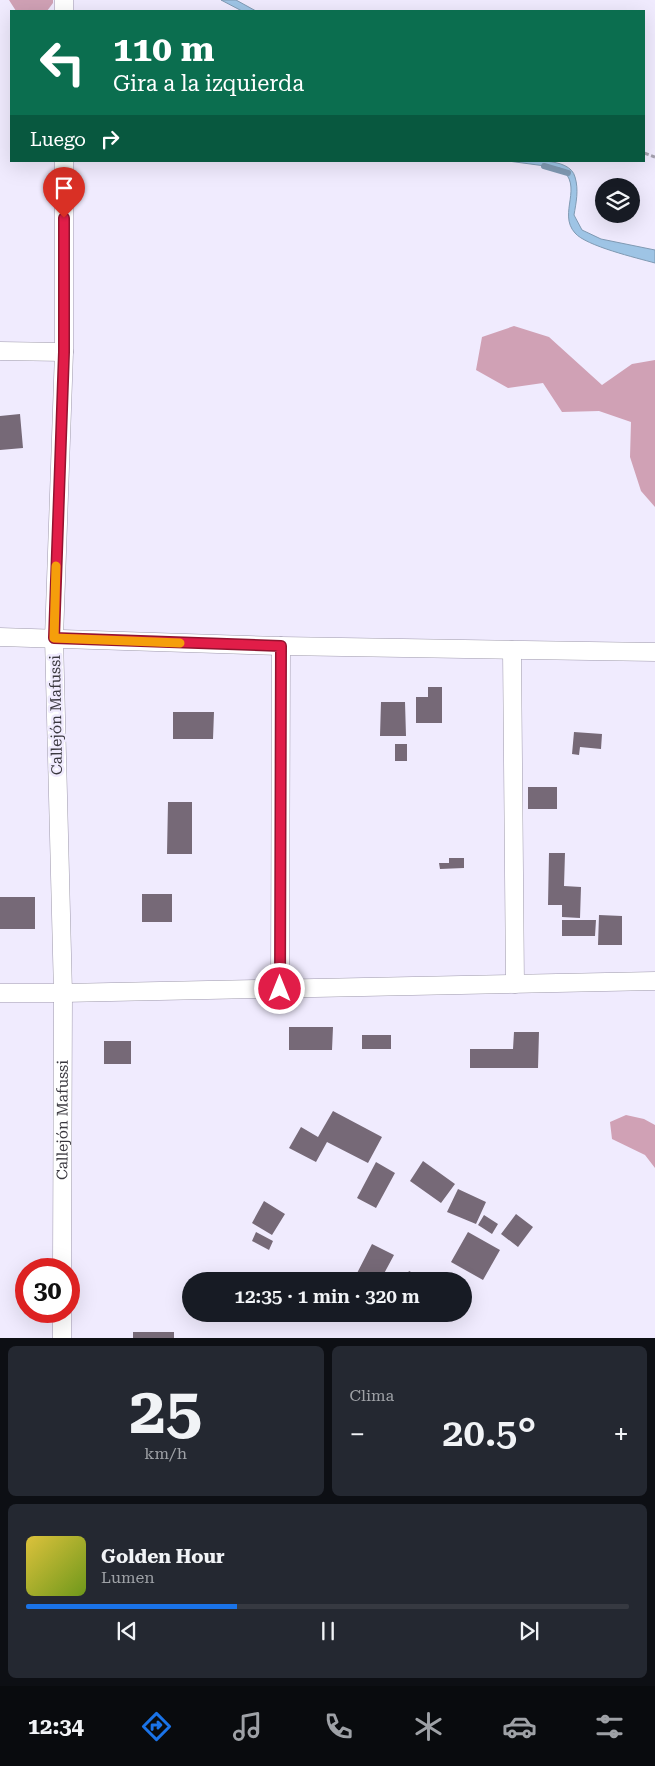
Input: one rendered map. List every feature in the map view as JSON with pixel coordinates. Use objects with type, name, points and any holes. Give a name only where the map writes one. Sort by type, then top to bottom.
[{"type":"street","name":"Callejón Mafussi","points":[[62,1258],[62,993],[54,638],[64,352],[64,162]]},
{"type":"street","points":[[0,351],[64,352]]},
{"type":"street","points":[[0,637],[281,646],[655,652]]},
{"type":"street","points":[[280,989],[281,646]]},
{"type":"street","points":[[512,650],[515,984]]},
{"type":"street","points":[[0,993],[655,981]]},
{"type":"street","points":[[62,1323],[62,1338]]},
{"type":"shaded area","points":[[9,0],[53,0],[48,10],[15,10]]},
{"type":"shaded area","points":[[514,326],[549,337],[602,385],[632,364],[655,360],[655,507],[641,491],[630,457],[631,422],[599,411],[562,412],[543,383],[508,388],[476,370],[482,337]]},
{"type":"shaded area","points":[[626,1115],[644,1119],[655,1125],[655,1168],[645,1155],[612,1139],[610,1122]]},
{"type":"water","points":[[221,0],[236,0],[254,10],[240,10]]},
{"type":"water","points":[[515,162],[551,162],[571,170],[575,177],[577,192],[574,215],[582,230],[601,239],[655,250],[655,263],[600,247],[575,233],[570,225],[569,217],[570,183],[567,175],[560,168]]},
{"type":"building","points":[[20,414],[23,448],[0,450],[0,416]]},
{"type":"building","points":[[428,687],[442,687],[442,723],[416,723],[416,697],[428,697]]},
{"type":"building","points":[[381,702],[405,702],[406,736],[380,736]]},
{"type":"building","points":[[173,712],[214,712],[213,739],[173,739]]},
{"type":"building","points":[[574,732],[602,734],[601,749],[580,747],[579,755],[572,754]]},
{"type":"building","points":[[395,744],[407,744],[407,761],[395,761]]},
{"type":"building","points":[[528,787],[557,787],[557,809],[528,809]]},
{"type":"building","points":[[168,802],[192,802],[192,854],[167,854]]},
{"type":"building","points":[[549,853],[565,853],[564,886],[581,887],[580,918],[562,917],[562,905],[548,905]]},
{"type":"building","points":[[449,858],[464,858],[464,868],[440,869],[439,863],[449,863]]},
{"type":"building","points":[[142,894],[172,894],[172,922],[142,922]]},
{"type":"building","points":[[0,897],[35,897],[35,929],[0,929]]},
{"type":"building","points":[[599,915],[622,916],[622,945],[598,945]]},
{"type":"building","points":[[562,920],[596,920],[595,936],[562,936]]},
{"type":"building","points":[[289,1027],[333,1027],[332,1050],[289,1050]]},
{"type":"building","points":[[514,1032],[539,1032],[538,1068],[470,1068],[470,1049],[513,1049]]},
{"type":"building","points":[[362,1035],[391,1035],[391,1049],[362,1049]]},
{"type":"building","points":[[104,1041],[131,1041],[131,1064],[104,1064]]},
{"type":"building","points":[[333,1111],[382,1137],[368,1163],[327,1142],[316,1162],[289,1148],[301,1127],[318,1137]]},
{"type":"building","points":[[423,1161],[455,1184],[441,1203],[410,1181]]},
{"type":"building","points":[[376,1162],[395,1173],[376,1208],[357,1198]]},
{"type":"building","points":[[458,1189],[486,1202],[476,1224],[447,1212]]},
{"type":"building","points":[[264,1201],[285,1214],[272,1235],[252,1223]]},
{"type":"building","points":[[516,1214],[533,1227],[518,1247],[501,1234]]},
{"type":"building","points":[[484,1215],[498,1224],[492,1234],[478,1225]]},
{"type":"building","points":[[256,1232],[273,1241],[269,1250],[252,1241]]},
{"type":"building","points":[[468,1232],[500,1250],[483,1280],[472,1272],[451,1262]]},
{"type":"building","points":[[372,1244],[394,1255],[385,1272],[358,1272]]},
{"type":"building","points":[[133,1332],[174,1332],[174,1338],[133,1338]]},
{"type":"waterway","points":[[544,166],[568,173]]},
{"type":"slow traffic","points":[[56,566],[54,638],[180,643]]},
{"type":"route","points":[[64,218],[64,352],[54,638],[281,646],[280,989]]}]
